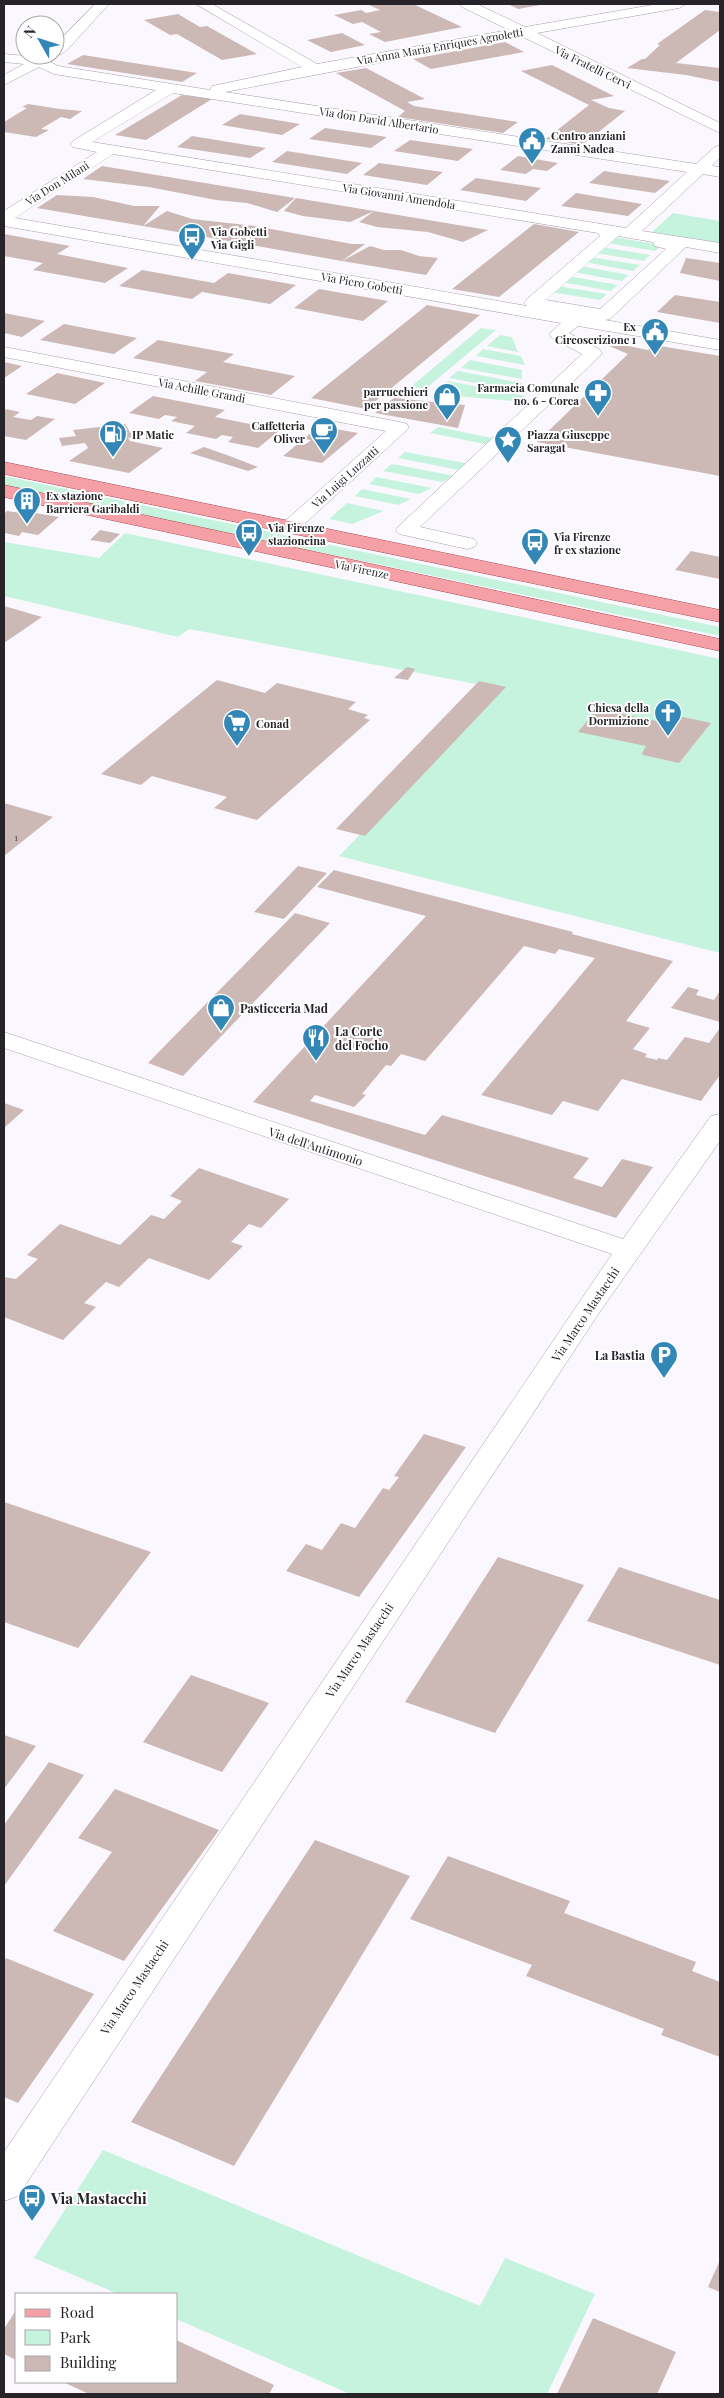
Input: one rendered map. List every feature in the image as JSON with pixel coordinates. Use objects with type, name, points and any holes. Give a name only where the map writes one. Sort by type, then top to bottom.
[{"type":"main road","points":[[4,468],[720,616]]},
{"type":"main road","name":"Via Firenze","points":[[4,491],[720,646]]},
{"type":"street","points":[[65,44],[102,4]]},
{"type":"street","points":[[203,4],[315,69]]},
{"type":"street","name":"Via Fratelli Cervi","points":[[467,4],[720,129]]},
{"type":"street","name":"Via Anna Maria Enriques Agnoletti","points":[[201,93],[315,69],[679,4]]},
{"type":"street","points":[[4,81],[34,65]]},
{"type":"street","name":"Via don David Albertario","points":[[50,65],[54,70],[720,172]]},
{"type":"street","name":"Via Giovanni Amendola","points":[[170,88],[78,144],[720,248]]},
{"type":"street","name":"Via Don Milani","points":[[4,219],[111,150]]},
{"type":"street","points":[[630,233],[720,150]]},
{"type":"street","name":"Via Piero Gobetti","points":[[4,219],[579,315],[720,345]]},
{"type":"street","points":[[467,542],[406,530],[593,353],[558,334],[579,315],[604,315],[679,246],[608,235],[533,302],[579,315]]},
{"type":"street","name":"Via Achille Grandi","points":[[4,352],[400,428]]},
{"type":"street","name":"Via Luigi Luzzatti","points":[[291,526],[400,428]]},
{"type":"street","name":"Via dell'Antimonio","points":[[4,1040],[629,1250]]},
{"type":"street","name":"Via Marco Mastacchi","points":[[4,2184],[459,1500],[629,1250],[720,1122]]},
{"type":"green space","points":[[673,213],[720,221],[720,243],[652,232]]},
{"type":"green space","points":[[613,237],[662,245],[655,251],[607,243]]},
{"type":"green space","points":[[602,247],[650,255],[644,261],[595,253]]},
{"type":"green space","points":[[591,257],[640,265],[633,271],[584,262]]},
{"type":"green space","points":[[580,266],[629,275],[622,281],[573,272]]},
{"type":"green space","points":[[568,276],[618,285],[611,291],[561,282]]},
{"type":"green space","points":[[557,286],[607,294],[600,300],[550,292]]},
{"type":"green space","points":[[481,328],[496,330],[417,396],[401,395]]},
{"type":"green space","points":[[500,335],[512,337],[518,352],[487,346]]},
{"type":"green space","points":[[483,349],[521,356],[525,365],[476,356]]},
{"type":"green space","points":[[470,360],[522,370],[522,379],[461,368]]},
{"type":"green space","points":[[458,371],[522,383],[523,392],[449,378]]},
{"type":"green space","points":[[448,381],[525,396],[524,402],[433,394]]},
{"type":"green space","points":[[438,427],[497,439],[490,445],[430,433]]},
{"type":"green space","points":[[405,452],[471,464],[459,470],[398,458]]},
{"type":"green space","points":[[392,464],[455,476],[442,482],[383,471]]},
{"type":"green space","points":[[4,476],[720,627],[720,636],[4,486]]},
{"type":"green space","points":[[376,477],[432,488],[419,494],[369,484]]},
{"type":"green space","points":[[362,489],[411,499],[398,505],[355,496]]},
{"type":"green space","points":[[347,503],[384,511],[352,524],[329,519]]},
{"type":"green space","points":[[125,533],[720,659],[720,953],[339,856],[502,689],[189,629],[178,637],[4,596],[4,542],[99,558]]},
{"type":"green space","points":[[103,2150],[480,2306],[505,2258],[595,2294],[547,2394],[350,2394],[178,2320],[178,2293],[116,2293],[34,2258]]},
{"type":"building","points":[[367,4],[413,4],[462,27],[385,42],[369,34],[381,32],[362,22],[353,24],[334,15],[361,10],[366,13],[380,10]]},
{"type":"building","points":[[508,4],[540,4],[540,5],[518,9]]},
{"type":"building","points":[[705,10],[720,12],[720,30],[676,63],[720,68],[720,82],[686,75],[627,68],[645,59],[660,45],[657,44]]},
{"type":"building","points":[[178,14],[200,27],[207,26],[257,54],[222,60],[177,34],[170,35],[144,20]]},
{"type":"building","points":[[342,33],[365,45],[331,52],[307,40]]},
{"type":"building","points":[[505,42],[524,52],[431,69],[413,59]]},
{"type":"building","points":[[83,55],[197,73],[182,82],[67,64]]},
{"type":"building","points":[[552,65],[614,96],[591,100],[609,108],[625,111],[582,145],[546,139],[589,105],[521,71]]},
{"type":"building","points":[[366,68],[425,99],[407,102],[414,106],[518,122],[503,133],[398,117],[405,111],[336,73]]},
{"type":"building","points":[[182,95],[212,99],[146,140],[115,135]]},
{"type":"building","points":[[28,104],[82,111],[70,119],[61,117],[41,129],[49,130],[36,137],[4,132],[4,122],[27,108],[22,107]]},
{"type":"building","points":[[240,114],[300,124],[282,135],[222,125]]},
{"type":"building","points":[[325,128],[387,137],[371,148],[309,139]]},
{"type":"building","points":[[192,136],[266,148],[250,158],[177,147]]},
{"type":"building","points":[[410,140],[473,149],[458,161],[394,151]]},
{"type":"building","points":[[287,151],[362,163],[347,174],[272,162]]},
{"type":"building","points":[[518,156],[558,163],[547,171],[533,169],[526,174],[500,170]]},
{"type":"building","points":[[379,163],[443,172],[427,185],[363,175]]},
{"type":"building","points":[[102,166],[295,198],[277,212],[247,203],[216,200],[149,187],[83,179]]},
{"type":"building","points":[[604,171],[670,181],[655,193],[589,183]]},
{"type":"building","points":[[476,178],[541,188],[526,201],[460,190]]},
{"type":"building","points":[[576,193],[642,204],[628,216],[561,206]]},
{"type":"building","points":[[57,195],[93,197],[134,206],[160,206],[143,226],[37,208]]},
{"type":"building","points":[[296,198],[374,211],[350,222],[303,216],[284,211]]},
{"type":"building","points":[[167,211],[192,219],[255,226],[352,244],[365,244],[342,261],[143,226]]},
{"type":"building","points":[[374,211],[488,230],[463,242],[428,232],[377,227],[359,222]]},
{"type":"building","points":[[534,224],[579,232],[499,297],[452,289]]},
{"type":"building","points":[[4,234],[70,246],[57,254],[128,268],[105,283],[33,270],[43,263],[4,256]]},
{"type":"building","points":[[370,246],[384,250],[401,250],[419,256],[438,258],[426,275],[342,261]]},
{"type":"building","points":[[686,258],[720,263],[720,281],[680,273]]},
{"type":"building","points":[[142,270],[214,283],[228,273],[296,285],[270,304],[202,292],[192,299],[119,286]]},
{"type":"building","points":[[319,289],[388,301],[363,321],[294,308]]},
{"type":"building","points":[[675,295],[720,302],[720,323],[657,312]]},
{"type":"building","points":[[427,305],[480,315],[366,409],[311,398]]},
{"type":"building","points":[[4,313],[45,321],[22,337],[4,333]]},
{"type":"building","points":[[64,324],[137,338],[114,354],[40,340]]},
{"type":"building","points":[[593,339],[648,350],[654,345],[720,356],[720,476],[537,442],[628,354]]},
{"type":"building","points":[[158,340],[234,354],[223,362],[295,376],[271,395],[195,381],[207,372],[133,358]]},
{"type":"building","points":[[4,362],[22,366],[4,378]]},
{"type":"building","points":[[57,373],[105,383],[75,404],[26,394]]},
{"type":"building","points":[[153,396],[225,410],[215,417],[280,430],[258,448],[228,442],[233,437],[222,435],[216,439],[186,433],[195,426],[171,421],[177,417],[165,415],[159,419],[129,413]]},
{"type":"building","points":[[394,398],[465,405],[458,428],[375,413]]},
{"type":"building","points":[[6,409],[20,412],[13,417],[31,420],[37,416],[55,419],[26,440],[4,436],[4,411]]},
{"type":"building","points":[[125,424],[133,437],[128,438],[130,441],[163,448],[129,473],[69,461],[88,448],[85,443],[62,446],[59,438],[76,436],[73,430]]},
{"type":"building","points":[[319,426],[358,433],[322,463],[283,456],[300,442],[306,444],[311,440],[304,439]]},
{"type":"building","points":[[204,447],[258,467],[248,471],[190,453]]},
{"type":"building","name":"Ex stazione Barriera Garibaldi","points":[[7,511],[21,513],[24,511],[59,517],[38,535],[22,532],[19,536],[4,533],[4,514]]},
{"type":"building","points":[[100,530],[120,534],[110,543],[90,540]]},
{"type":"building","points":[[691,551],[720,557],[720,579],[675,570]]},
{"type":"building","points":[[4,606],[42,617],[4,643]]},
{"type":"building","points":[[407,667],[415,669],[408,680],[394,678]]},
{"type":"building","name":"Conad","points":[[217,680],[265,693],[277,683],[356,702],[348,709],[368,715],[364,718],[370,720],[257,820],[214,808],[227,797],[152,776],[141,785],[101,774]]},
{"type":"building","points":[[479,681],[506,687],[365,836],[336,829]]},
{"type":"building","points":[[598,708],[665,723],[674,715],[711,723],[679,763],[643,755],[642,753],[646,746],[578,732]]},
{"type":"building","points":[[4,803],[53,817],[4,856]]},
{"type":"building","points":[[298,866],[327,873],[284,919],[254,912]]},
{"type":"building","points":[[334,870],[573,932],[572,934],[673,961],[626,1021],[650,1028],[633,1049],[647,1054],[645,1057],[657,1060],[658,1058],[667,1060],[685,1037],[709,1043],[720,1028],[720,1075],[701,1101],[622,1079],[598,1111],[563,1101],[552,1115],[481,1095],[595,958],[559,949],[555,954],[524,946],[425,1061],[401,1054],[391,1066],[386,1065],[362,1094],[366,1095],[354,1107],[315,1095],[310,1101],[425,1135],[442,1115],[589,1158],[573,1178],[602,1187],[622,1159],[653,1167],[616,1218],[253,1102],[426,916],[317,887]]},
{"type":"building","points":[[295,913],[330,923],[183,1076],[148,1063]]},
{"type":"building","points":[[688,987],[699,990],[696,995],[714,1000],[720,991],[720,1022],[671,1008]]},
{"type":"building","points":[[4,1103],[24,1110],[4,1128]]},
{"type":"building","points":[[199,1168],[289,1199],[261,1228],[249,1224],[231,1242],[243,1246],[209,1280],[149,1258],[119,1287],[106,1282],[84,1303],[96,1307],[63,1340],[4,1317],[4,1277],[16,1279],[38,1259],[27,1255],[60,1224],[120,1245],[151,1215],[164,1219],[182,1201],[170,1196]]},
{"type":"building","points":[[424,1434],[466,1447],[359,1597],[286,1571],[306,1544],[322,1550],[341,1523],[355,1528],[383,1488],[389,1490],[399,1477],[394,1476]]},
{"type":"building","points":[[4,1502],[151,1552],[78,1648],[4,1622]]},
{"type":"building","points":[[498,1557],[584,1585],[495,1733],[405,1702]]},
{"type":"building","points":[[619,1567],[720,1600],[720,1665],[587,1621]]},
{"type":"building","points":[[191,1675],[269,1703],[222,1772],[143,1742]]},
{"type":"building","points":[[4,1735],[36,1746],[4,1789]]},
{"type":"building","points":[[49,1762],[84,1775],[4,1886],[4,1825]]},
{"type":"building","points":[[115,1789],[219,1830],[124,1961],[53,1931],[112,1852],[78,1838]]},
{"type":"building","points":[[315,1840],[410,1876],[234,2166],[131,2122]]},
{"type":"building","points":[[448,1856],[570,1901],[564,1913],[696,1962],[692,1971],[720,1982],[720,2057],[661,2035],[664,2029],[526,1976],[532,1965],[410,1919]]},
{"type":"building","points":[[6,1958],[94,1994],[18,2103],[4,2097],[4,1962]]},
{"type":"building","points":[[720,2260],[720,2292],[708,2287]]},
{"type":"building","points":[[15,2312],[15,2360],[4,2354],[4,2329]]},
{"type":"building","points":[[593,2318],[676,2352],[657,2394],[557,2394]]},
{"type":"building","points":[[178,2341],[274,2385],[269,2394],[89,2394],[65,2383],[178,2383]]},
{"type":"place","name":"Centro anziani Zanni Nadea","points":[[532,165]]},
{"type":"place","name":"Via Gobetti Via Gigli","points":[[192,261]]},
{"type":"place","name":"Ex Circoscrizione 1","points":[[655,356]]},
{"type":"place","name":"Farmacia Comunale no. 6 - Corea","points":[[598,417]]},
{"type":"place","name":"parrucchieri per passione","points":[[447,421]]},
{"type":"place","name":"Caffetteria Oliver","points":[[324,455]]},
{"type":"place","name":"IP Matic","points":[[113,458]]},
{"type":"place","name":"Piazza Giuseppe Saragat","points":[[508,464]]},
{"type":"place","name":"Ex stazione Barriera Garibaldi","points":[[27,525]]},
{"type":"place","name":"Via Firenze stazioncina","points":[[249,557]]},
{"type":"place","name":"Via Firenze fr ex stazione","points":[[535,566]]},
{"type":"place","name":"Chiesa della Dormizione","points":[[668,737]]},
{"type":"place","name":"Conad","points":[[237,747]]},
{"type":"place","name":"Pasticceria Mad","points":[[221,1032]]},
{"type":"place","name":"La Corte del Focho","points":[[316,1062]]},
{"type":"place","name":"La Bastia","points":[[664,1379]]},
{"type":"place","name":"Via Mastacchi","points":[[32,2222]]}]
